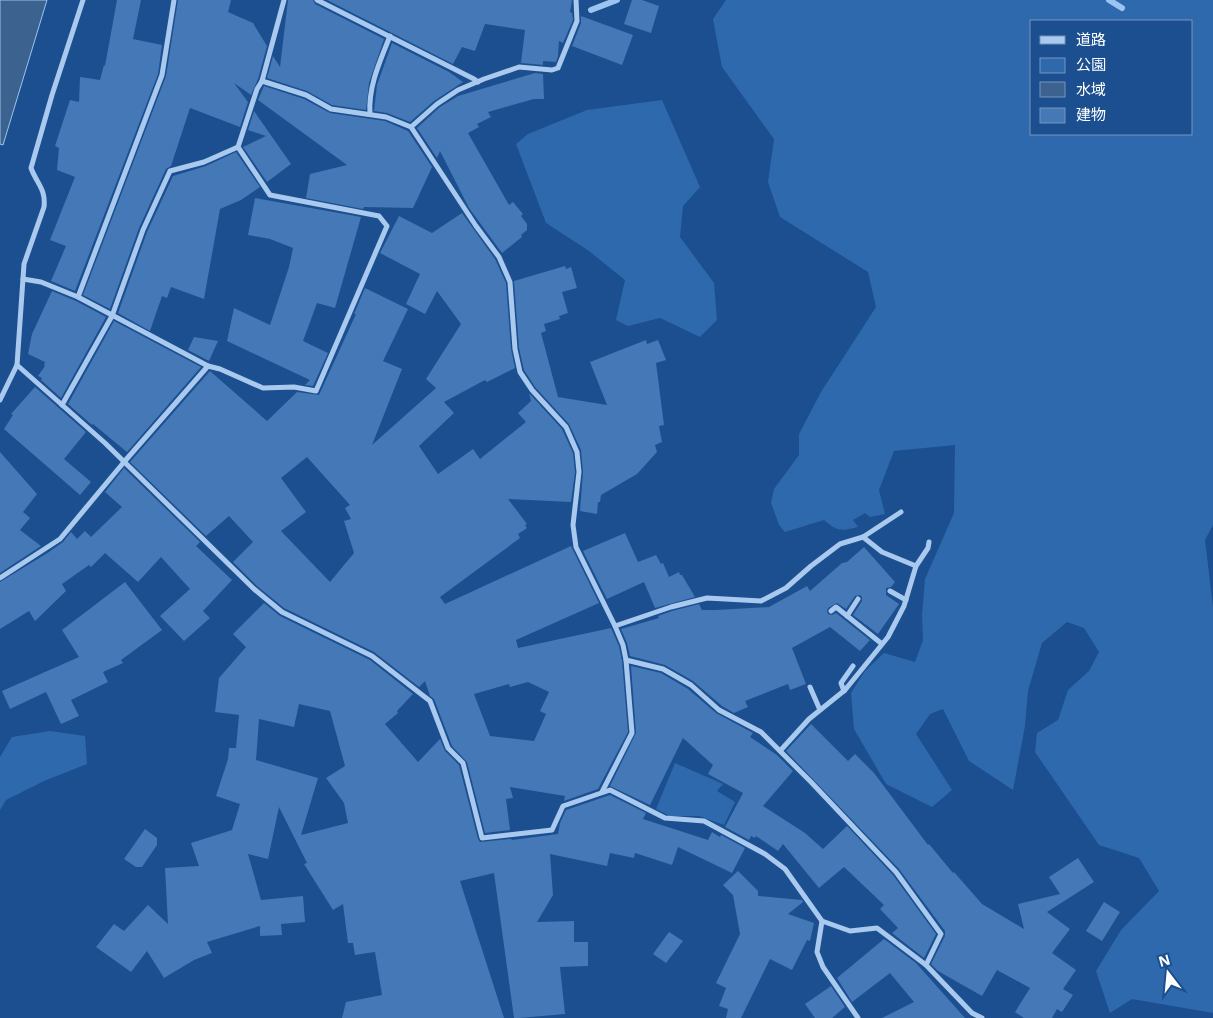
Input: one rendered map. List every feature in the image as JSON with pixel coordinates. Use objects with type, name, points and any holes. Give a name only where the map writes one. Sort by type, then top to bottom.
[{"type":"street","points":[[0,400],[17,365],[24,264],[44,207],[45,197],[42,187],[35,178],[31,168],[83,0]]},
{"type":"street","points":[[78,297],[162,75],[174,0]]},
{"type":"street","points":[[62,405],[112,316],[143,230],[170,171],[204,162],[238,147],[257,89],[262,81],[284,0]]},
{"type":"street","points":[[317,0],[478,82]]},
{"type":"street","points":[[411,127],[437,104],[458,90],[484,79],[519,67],[552,70],[558,68],[577,21],[576,0]]},
{"type":"street","points":[[370,114],[369,102],[371,91],[390,36]]},
{"type":"street","points":[[262,81],[306,95],[331,108],[396,120],[411,127],[498,257],[510,282],[515,349],[520,372],[532,390],[566,427],[577,452],[579,472],[573,526],[576,548],[615,626],[623,645],[626,660],[632,733],[602,792]]},
{"type":"street","points":[[22,279],[41,282],[78,297],[208,366],[220,369],[263,388],[294,387],[316,390],[387,226],[379,216],[270,195],[238,147]]},
{"type":"street","points":[[17,365],[124,462],[254,589],[282,612],[372,656],[430,701],[448,748],[463,763],[482,838],[552,830],[563,806],[610,790],[665,818],[704,821],[765,854],[785,869],[822,921],[850,931],[877,928],[926,964],[972,1013],[982,1018]]},
{"type":"street","points":[[0,578],[60,539],[208,366]]},
{"type":"street","points":[[615,626],[671,607],[707,598],[762,601],[786,588],[840,544],[863,537],[902,512]]},
{"type":"street","points":[[863,537],[882,552],[916,566]]},
{"type":"street","points":[[780,751],[809,719],[844,691],[888,637],[906,600],[916,566],[928,548],[929,542]]},
{"type":"street","points":[[890,591],[906,600]]},
{"type":"street","points":[[846,616],[858,599]]},
{"type":"street","points":[[832,612],[836,607],[882,644]]},
{"type":"street","points":[[626,660],[663,669],[691,685],[718,710],[761,732],[780,751],[896,872],[941,934],[926,964]]},
{"type":"street","points":[[844,691],[841,683],[853,666]]},
{"type":"street","points":[[810,687],[820,710]]},
{"type":"street","points":[[822,921],[817,952],[823,967],[858,1018]]},
{"type":"green space","points":[[726,0],[1213,0],[1213,525],[1205,540],[1213,607],[1213,1013],[1132,999],[1110,1013],[1096,971],[1121,930],[1159,891],[1139,858],[1099,845],[1035,752],[1037,733],[1058,720],[1068,690],[1089,671],[1099,652],[1084,628],[1067,622],[1042,643],[1028,691],[1025,726],[1013,790],[969,761],[943,709],[930,714],[916,734],[952,790],[932,807],[886,784],[854,729],[851,693],[865,671],[884,653],[915,662],[923,640],[922,615],[925,579],[954,513],[955,445],[894,451],[879,490],[885,514],[870,517],[865,513],[853,520],[858,527],[840,530],[824,520],[785,532],[779,525],[771,503],[774,489],[799,455],[799,434],[821,392],[876,307],[868,272],[780,217],[768,182],[774,139],[722,67],[713,19]]},
{"type":"green space","points":[[662,100],[700,187],[683,206],[680,237],[714,283],[717,320],[700,337],[660,318],[628,326],[616,320],[625,280],[589,251],[546,223],[516,144],[528,134],[587,110]]},
{"type":"green space","points":[[50,731],[85,736],[87,764],[44,781],[6,800],[0,810],[0,757],[12,737]]},
{"type":"green space","points":[[675,763],[723,784],[717,791],[735,802],[724,825],[699,816],[670,816],[656,809]]},
{"type":"water","points":[[0,0],[47,0],[3,145],[0,144]]},
{"type":"building","points":[[117,0],[141,0],[133,39],[162,45],[158,74],[75,291],[51,281],[66,246],[50,240],[75,177],[57,170],[59,148],[55,146],[70,100],[79,102],[80,77],[100,80],[105,66]]},
{"type":"building","points":[[178,0],[231,0],[228,12],[253,23],[267,46],[258,79],[251,95],[234,83],[248,102],[240,127],[190,108],[171,166],[166,169],[139,228],[110,309],[83,295],[166,76]]},
{"type":"building","points":[[288,0],[313,0],[315,4],[384,39],[369,83],[366,110],[332,105],[307,91],[267,78],[273,56],[280,67]]},
{"type":"building","points":[[327,0],[572,0],[570,12],[572,13],[573,20],[563,43],[559,41],[556,62],[543,61],[543,65],[521,63],[525,30],[485,24],[475,51],[462,47],[453,64]]},
{"type":"building","points":[[632,0],[642,0],[659,6],[651,33],[624,24]]},
{"type":"building","points":[[581,16],[633,35],[622,65],[572,46],[581,23]]},
{"type":"building","points":[[392,43],[449,72],[463,82],[434,101],[410,122],[387,113],[374,111],[377,85]]},
{"type":"building","points":[[535,73],[543,74],[544,99],[534,99],[488,112],[491,117],[477,124],[479,127],[468,133],[509,205],[513,202],[523,214],[521,216],[527,224],[527,230],[521,235],[522,237],[502,253],[469,208],[440,151],[437,158],[417,128],[440,107],[458,96]]},
{"type":"building","points":[[264,86],[304,99],[330,113],[385,121],[408,131],[432,167],[413,208],[364,207],[363,209],[306,198],[310,174],[347,165],[258,100]]},
{"type":"building","points":[[254,111],[291,164],[267,182],[243,147],[266,136],[248,130]]},
{"type":"building","points":[[236,152],[260,187],[241,200],[220,209],[204,299],[171,287],[167,298],[162,296],[150,331],[118,313],[147,232],[173,176],[206,166]]},
{"type":"building","points":[[255,198],[361,217],[335,308],[317,303],[303,341],[328,353],[313,386],[305,385],[310,380],[227,341],[234,308],[270,325],[289,267],[293,248],[270,239],[248,235]]},
{"type":"building","points":[[462,213],[495,259],[506,283],[511,349],[515,368],[487,382],[485,380],[444,402],[454,413],[419,446],[438,474],[473,449],[480,459],[526,422],[518,413],[531,401],[529,393],[562,429],[573,453],[575,472],[571,502],[508,499],[527,524],[525,525],[527,528],[518,534],[520,538],[440,597],[445,604],[571,546],[599,603],[516,640],[518,648],[611,628],[619,646],[622,661],[628,732],[598,789],[564,801],[565,796],[510,787],[513,798],[506,799],[510,830],[485,833],[467,762],[452,746],[425,681],[419,687],[374,652],[284,608],[257,586],[233,562],[253,542],[229,516],[206,536],[130,462],[210,371],[267,421],[297,392],[319,395],[356,314],[354,314],[365,288],[408,309],[383,361],[402,369],[372,445],[436,388],[426,379],[461,324],[437,291],[425,314],[406,304],[420,274],[380,253],[399,216],[432,233]],"holes":[[[307,457],[350,505],[345,508],[351,519],[344,521],[354,553],[330,582],[281,531],[306,512],[281,478]],[[528,682],[549,692],[540,711],[546,714],[534,741],[490,736],[474,694],[509,684],[510,687]]]},
{"type":"building","points":[[565,266],[566,269],[571,267],[577,288],[562,292],[568,313],[559,316],[560,319],[544,324],[546,331],[541,333],[558,397],[607,405],[590,362],[646,340],[647,344],[658,340],[666,360],[656,363],[664,425],[659,426],[662,442],[655,445],[657,452],[637,474],[601,495],[597,514],[580,511],[583,472],[581,450],[569,424],[535,387],[524,370],[519,348],[514,281]]},
{"type":"building","points":[[52,291],[106,317],[61,398],[38,376],[45,366],[45,362],[28,354],[32,334]]},
{"type":"building","points":[[114,321],[201,367],[127,452],[68,404]]},
{"type":"building","points":[[194,337],[218,341],[209,361],[188,350]]},
{"type":"building","points":[[35,387],[86,432],[64,459],[91,482],[80,495],[4,429],[13,415],[11,414]]},
{"type":"building","points":[[0,452],[37,494],[23,512],[30,518],[20,530],[41,546],[0,573]]},
{"type":"building","points":[[124,468],[200,542],[196,546],[232,580],[203,611],[210,618],[184,641],[160,616],[190,589],[161,557],[138,582],[105,553],[91,567],[89,565],[62,584],[66,591],[35,621],[29,611],[0,629],[0,582],[49,552],[63,542],[71,532],[77,539],[85,531],[91,537],[122,507],[105,492]]},
{"type":"building","points":[[625,533],[638,562],[656,555],[661,564],[663,563],[669,577],[679,572],[682,575],[695,597],[655,608],[644,582],[607,599],[583,551]]},
{"type":"building","points":[[864,547],[895,582],[891,587],[886,588],[886,595],[899,604],[878,634],[853,615],[862,601],[860,595],[855,596],[846,609],[837,603],[828,608],[828,614],[836,613],[870,640],[860,651],[830,627],[792,648],[806,684],[790,690],[788,684],[745,701],[748,707],[734,713],[722,706],[693,681],[665,665],[630,656],[621,629],[659,618],[658,616],[672,611],[699,604],[702,610],[769,607],[807,586],[810,591]]},
{"type":"building","points":[[125,582],[162,630],[121,660],[123,663],[103,672],[108,682],[71,700],[79,716],[61,724],[46,692],[10,709],[2,691],[79,657],[62,630]]},
{"type":"building","points":[[264,603],[280,616],[370,660],[413,694],[397,711],[398,713],[385,724],[418,762],[440,739],[445,751],[459,765],[480,842],[558,834],[560,823],[566,810],[610,795],[646,813],[643,819],[708,840],[712,832],[745,848],[732,873],[678,847],[672,865],[635,853],[634,858],[610,853],[607,866],[550,854],[553,895],[537,922],[574,921],[574,942],[588,942],[588,966],[560,967],[565,1014],[514,1018],[494,873],[460,881],[504,1018],[342,1018],[346,1002],[382,995],[375,952],[355,955],[353,943],[348,943],[343,904],[333,910],[304,864],[307,863],[279,807],[268,859],[248,854],[261,900],[303,896],[305,922],[281,924],[282,935],[260,936],[260,926],[207,942],[212,953],[194,960],[164,978],[147,951],[131,972],[96,947],[114,924],[124,931],[148,905],[168,924],[165,868],[199,866],[191,843],[232,830],[240,804],[216,796],[228,759],[229,748],[236,748],[239,715],[215,712],[219,678],[246,647],[233,634]],"holes":[[[299,704],[330,711],[345,766],[326,778],[344,803],[348,823],[301,835],[318,778],[256,760],[259,719],[294,727]]]},
{"type":"building","points":[[631,666],[661,673],[688,689],[716,713],[753,733],[750,737],[777,755],[793,771],[763,806],[805,833],[823,849],[847,826],[893,875],[936,934],[924,958],[892,933],[898,928],[880,909],[884,905],[844,867],[819,888],[783,844],[778,851],[756,836],[755,838],[751,836],[749,840],[725,827],[743,793],[708,774],[713,765],[683,738],[650,805],[610,786],[636,733]]},
{"type":"building","points":[[811,724],[848,761],[855,754],[874,773],[928,845],[982,904],[1024,929],[1018,904],[1060,894],[1049,877],[1078,858],[1094,882],[1047,912],[1070,929],[1052,953],[1076,970],[1063,989],[1073,995],[1062,1012],[1057,1009],[1052,1018],[1024,1018],[1015,1012],[1030,988],[997,970],[982,996],[938,971],[931,964],[945,936],[945,931],[899,869],[786,751]]},
{"type":"building","points":[[145,829],[157,838],[157,845],[142,867],[136,867],[124,859]]},
{"type":"building","points":[[738,871],[758,891],[758,896],[802,900],[803,902],[788,914],[814,923],[810,941],[807,940],[792,970],[770,959],[741,1018],[726,1018],[728,1009],[719,1006],[726,988],[716,983],[740,934],[733,895],[723,885]]},
{"type":"building","points":[[1104,902],[1120,912],[1102,941],[1086,931]]},
{"type":"building","points":[[669,932],[683,941],[666,963],[653,954]]},
{"type":"building","points":[[884,939],[916,963],[965,1018],[882,1018],[914,1002],[890,973],[852,1002],[837,978]]},
{"type":"building","points":[[831,986],[845,1007],[832,1018],[815,1018],[805,1004]]},
{"type":"waterway","points":[[591,10],[617,0]]},
{"type":"waterway","points":[[1109,0],[1122,8]]}]
